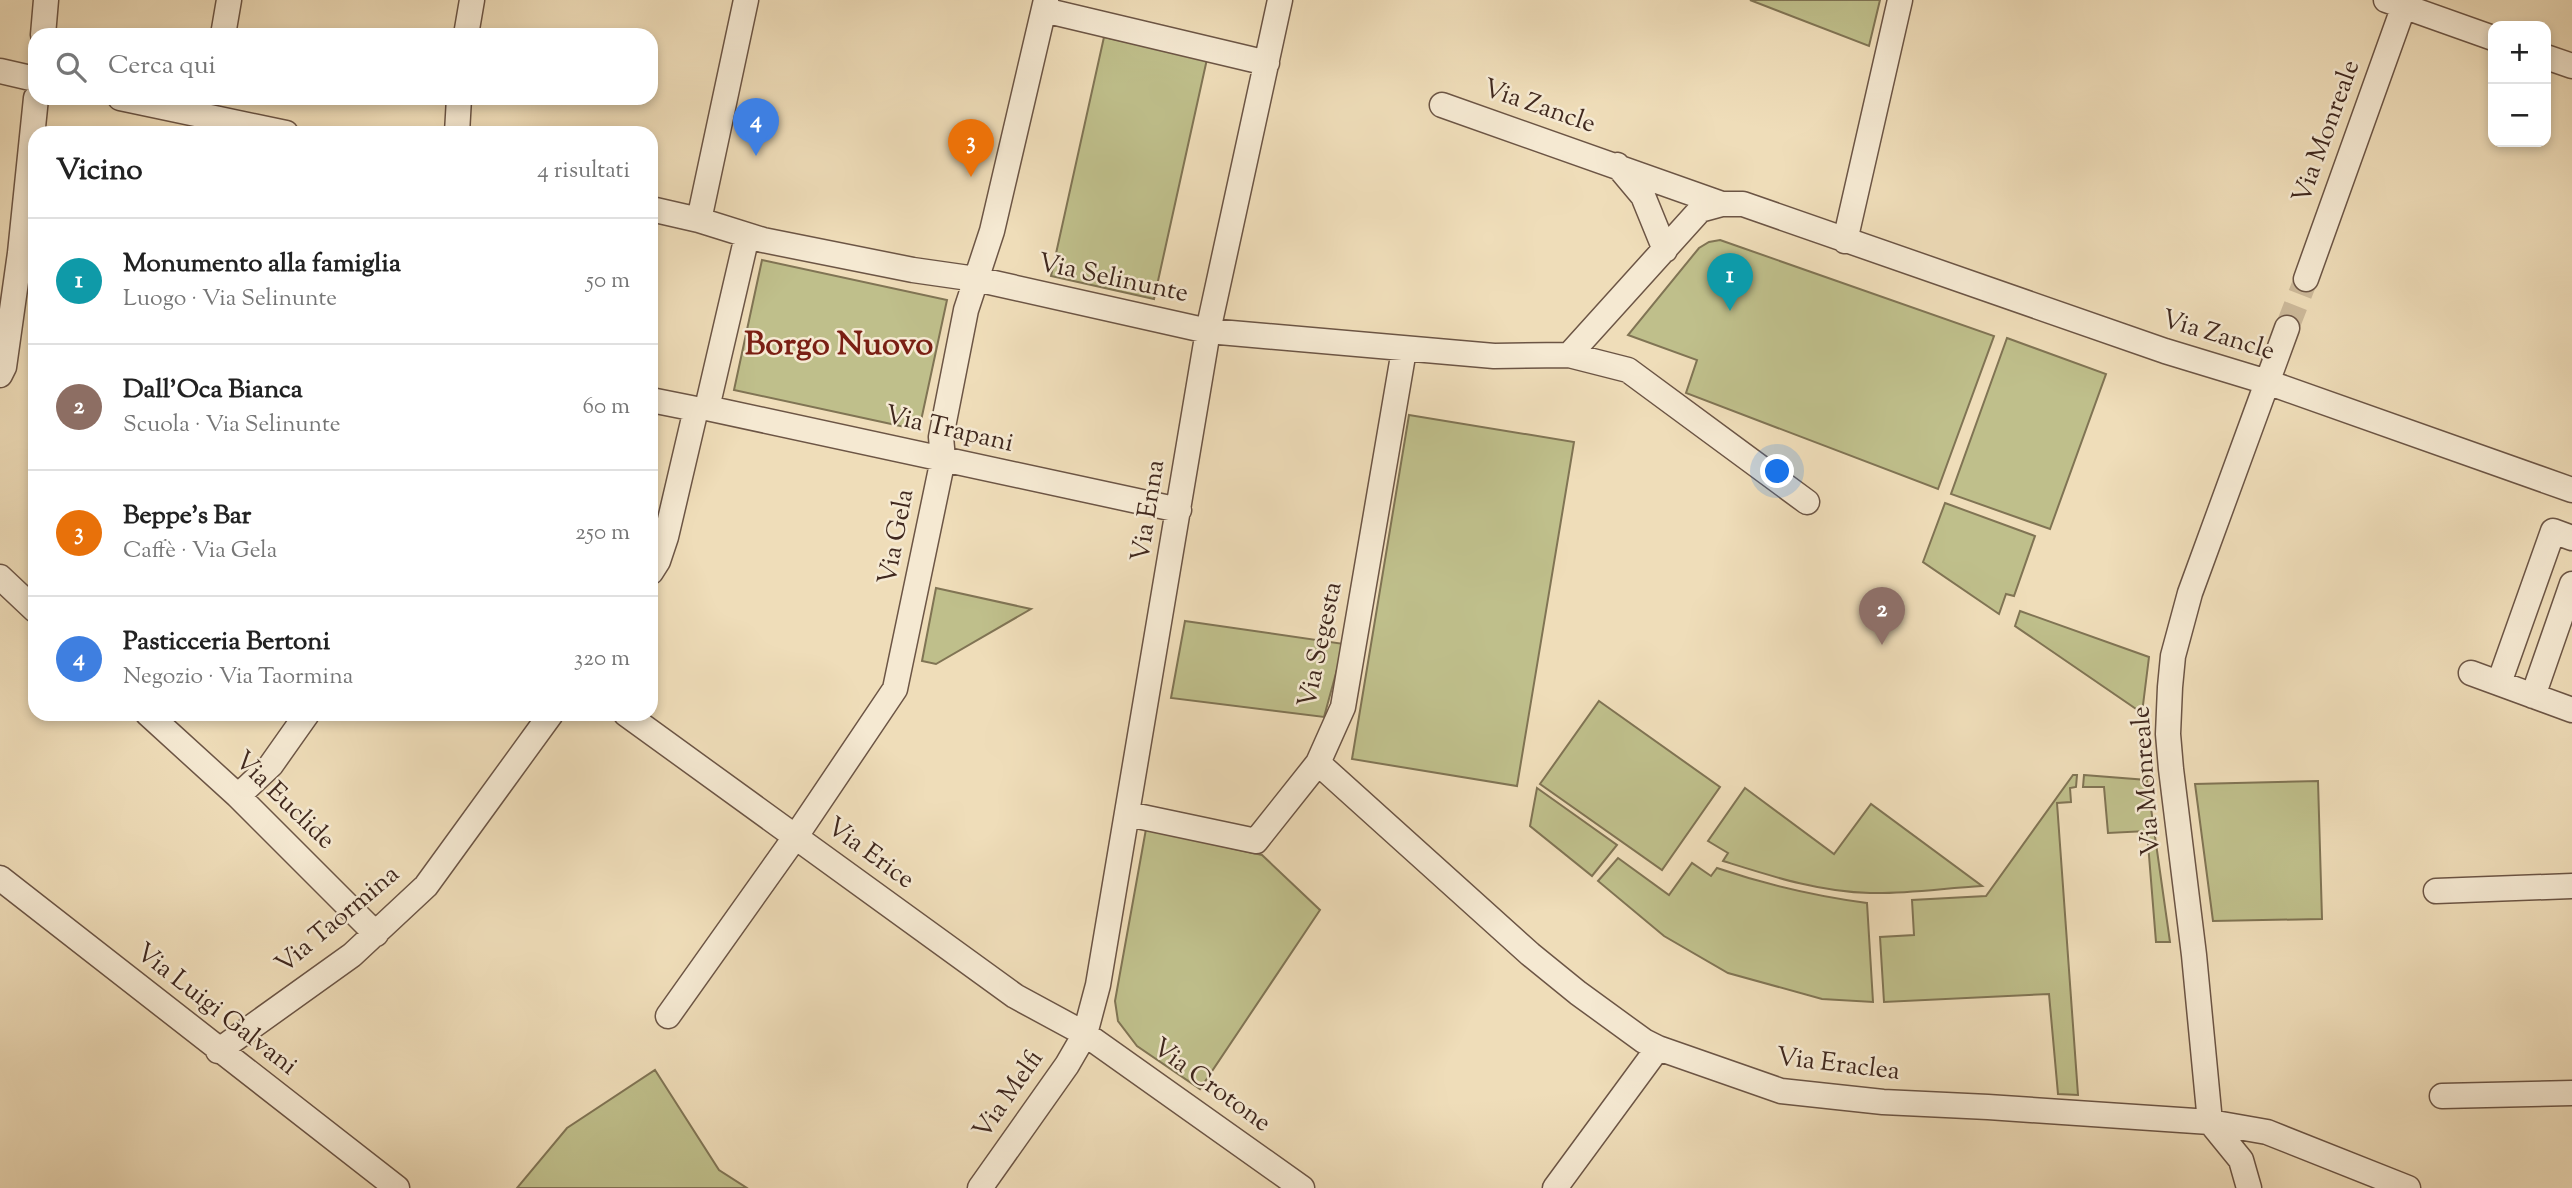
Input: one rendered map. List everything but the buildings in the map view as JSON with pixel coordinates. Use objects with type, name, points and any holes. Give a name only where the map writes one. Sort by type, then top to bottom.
[{"type":"street","points":[[44,28],[46,0]]},
{"type":"street","points":[[224,28],[229,0]]},
{"type":"street","points":[[467,28],[472,0]]},
{"type":"street","points":[[699,220],[746,0]]},
{"type":"street","name":"Via Enna","points":[[1085,1034],[1098,985],[1128,814],[1208,331],[1280,0]]},
{"type":"street","points":[[1845,241],[1900,0]]},
{"type":"street","points":[[2399,2],[2488,36]]},
{"type":"street","name":"Via Monreale","points":[[2306,279],[2399,2]]},
{"type":"street","name":"Via Gela","points":[[668,1016],[796,836],[895,689],[943,459],[941,437],[966,310],[992,231],[1045,5],[1267,63]]},
{"type":"street","points":[[2551,59],[2572,66]]},
{"type":"street","points":[[0,71],[28,77]]},
{"type":"street","points":[[31,126],[35,105]]},
{"type":"street","points":[[155,105],[255,126]]},
{"type":"street","points":[[457,126],[459,105]]},
{"type":"street","name":"Via Zancle","points":[[1442,105],[1722,204],[1743,204],[2165,351],[2267,382],[2572,491]]},
{"type":"street","points":[[0,374],[4,367],[10,251],[28,145]]},
{"type":"street","name":"Via Zancle","points":[[1616,165],[1643,196],[1665,250]]},
{"type":"street","points":[[1569,355],[1700,210],[1722,204]]},
{"type":"street","name":"Via Selinunte","points":[[658,211],[699,220],[747,236],[913,270],[976,279],[1208,331],[1494,356],[1569,355],[1628,370],[1807,502]]},
{"type":"street","points":[[658,561],[747,236]]},
{"type":"street","name":"Via Monreale","points":[[2210,1122],[2168,734],[2173,656],[2190,593],[2287,328]]},
{"type":"street","name":"Via Segesta","points":[[1128,814],[1256,841],[1318,763],[1343,707],[1404,350]]},
{"type":"street","name":"Via Trapani","points":[[658,401],[1179,510]]},
{"type":"street","points":[[2499,684],[2553,531],[2572,538]]},
{"type":"street","points":[[0,577],[28,603]]},
{"type":"street","points":[[2533,696],[2572,584]]},
{"type":"street","points":[[2471,673],[2572,710]]},
{"type":"street","name":"Via Euclide","points":[[156,721],[238,796],[376,934]]},
{"type":"street","points":[[238,796],[271,765],[302,721]]},
{"type":"street","name":"Via Taormina","points":[[218,1051],[352,955],[426,886],[546,721]]},
{"type":"street","name":"Via Erice","points":[[636,721],[1015,996],[1085,1034]]},
{"type":"street","name":"Via Eraclea","points":[[1318,763],[1530,954],[1578,993],[1644,1041],[1658,1048],[1781,1091],[1883,1102],[2210,1122],[2267,1132],[2408,1188]]},
{"type":"street","name":"Via Luigi Galvani","points":[[0,878],[218,1051],[397,1188]]},
{"type":"street","points":[[2436,891],[2572,886]]},
{"type":"street","name":"Via Melfi","points":[[980,1188],[1067,1065],[1085,1034]]},
{"type":"street","name":"Via Crotone","points":[[1085,1034],[1302,1188]]},
{"type":"street","points":[[1555,1188],[1658,1048]]},
{"type":"street","points":[[2442,1096],[2572,1093]]},
{"type":"street","points":[[2210,1122],[2241,1160],[2249,1188]]},
{"type":"green space","points":[[1750,0],[1880,0],[1869,46]]},
{"type":"green space","points":[[1104,37],[1207,59],[1154,299],[1051,276]]},
{"type":"green space","points":[[1720,240],[1994,336],[1938,489],[1686,393],[1697,360],[1628,335],[1699,248]]},
{"type":"green space","points":[[762,260],[947,300],[919,430],[734,390]]},
{"type":"green space","points":[[2007,338],[2106,374],[2050,529],[1951,494]]},
{"type":"green space","points":[[1409,415],[1574,442],[1517,786],[1352,759]]},
{"type":"green space","points":[[1945,503],[2035,536],[2014,596],[2006,594],[1999,614],[1923,562]]},
{"type":"green space","points":[[936,588],[1031,609],[936,664],[922,661]]},
{"type":"green space","points":[[2020,611],[2149,657],[2142,713],[2015,626]]},
{"type":"green space","points":[[1185,621],[1344,644],[1324,717],[1171,698]]},
{"type":"green space","points":[[1599,701],[1720,787],[1662,870],[1540,784]]},
{"type":"green space","points":[[2073,775],[2077,775],[2076,787],[2070,788],[2071,802],[2057,803],[2078,1095],[2058,1094],[2049,994],[1884,1002],[1880,937],[1914,935],[1912,900],[1986,896]]},
{"type":"green space","points":[[2084,775],[2147,780],[2170,942],[2156,942],[2147,831],[2108,833],[2104,787],[2083,787]]},
{"type":"green space","points":[[2318,781],[2322,919],[2213,921],[2195,784]]},
{"type":"green space","points":[[1537,788],[1617,845],[1592,876],[1530,826]]},
{"type":"green space","points":[[1745,788],[1834,854],[1871,804],[1982,886],[1898,893],[1851,892],[1795,882],[1723,861],[1728,853],[1708,841]]},
{"type":"green space","points":[[1146,829],[1262,855],[1320,910],[1200,1089],[1137,1046],[1118,1021],[1115,1001]]},
{"type":"green space","points":[[1618,858],[1669,895],[1692,863],[1711,876],[1717,868],[1791,889],[1867,903],[1873,1002],[1822,999],[1728,973],[1664,936],[1598,881]]},
{"type":"green space","points":[[655,1070],[719,1170],[747,1188],[517,1188],[567,1128]]},
{"type":"tunnel","points":[[2287,328],[2306,279]]},
{"type":"place","name":"Pasticceria Bertoni","points":[[756,156]]},
{"type":"place","name":"Beppe's Bar","points":[[971,177]]},
{"type":"place","name":"Monumento alla famiglia","points":[[1730,311]]},
{"type":"place","name":"Dall'Oca Bianca","points":[[1882,645]]},
{"type":"district","name":"Borgo Nuovo","points":[[839,346]]}]
